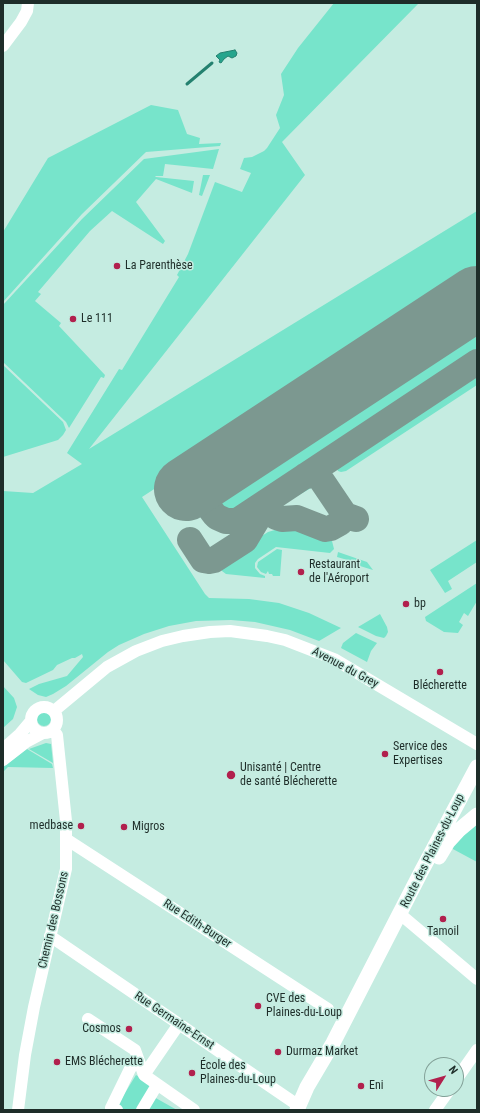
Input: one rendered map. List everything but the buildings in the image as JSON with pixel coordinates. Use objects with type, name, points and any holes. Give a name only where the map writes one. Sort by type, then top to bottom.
[{"type":"main road","name":"Route des Plaines-du-Loup","points":[[298,1108],[307,1087],[336,1039],[434,847],[477,767]]},
{"type":"main road","name":"Route des Plaines-du-Loup","points":[[400,914],[411,906],[448,842],[459,830],[477,815]]},
{"type":"street","points":[[3,46],[21,22],[27,10],[28,3]]},
{"type":"street","name":"Avenue du Grey","points":[[54,711],[107,667],[136,651],[162,641],[183,636],[210,632],[236,632],[285,640],[334,659],[477,744]]},
{"type":"street","points":[[3,749],[20,734],[31,720],[33,713],[39,707],[47,707],[54,711],[58,721],[48,731],[20,747],[3,760]]},
{"type":"street","points":[[31,720],[33,727],[36,730],[48,731]]},
{"type":"street","name":"Chemin des Bossons","points":[[20,1109],[25,1055],[34,1007],[66,869],[66,839],[58,735],[48,731]]},
{"type":"street","name":"Rue Edith-Burger","points":[[66,839],[328,1009]]},
{"type":"street","points":[[400,914],[477,979]]},
{"type":"street","name":"Rue Germaine-Ernst","points":[[50,936],[179,1024],[298,1108]]},
{"type":"street","points":[[88,1019],[135,1050],[144,1075],[194,1110]]},
{"type":"street","points":[[144,1075],[179,1024]]},
{"type":"street","points":[[464,1069],[477,1050]]},
{"type":"street","points":[[117,1110],[111,1108],[130,1069],[138,1059]]},
{"type":"street","points":[[142,1110],[157,1085]]},
{"type":"street","points":[[435,1110],[444,1097]]},
{"type":"shaded area","points":[[334,3],[419,3],[282,142],[305,175],[89,449],[477,211],[477,278],[142,497],[209,598],[249,599],[279,603],[309,613],[341,628],[319,641],[290,630],[255,622],[231,620],[196,621],[169,626],[144,634],[119,645],[66,686],[46,697],[38,695],[29,689],[39,684],[67,676],[83,657],[82,654],[72,658],[57,665],[53,670],[26,683],[22,682],[3,660],[3,491],[33,493],[82,464],[67,453],[119,369],[122,370],[179,277],[177,275],[188,254],[215,182],[242,192],[251,173],[240,169],[244,158],[252,157],[264,151],[280,128],[276,115],[284,95],[281,74],[298,48]]},
{"type":"shaded area","points":[[235,50],[237,53],[236,56],[232,58],[228,56],[221,63],[219,62],[220,60],[216,56],[220,53]]},
{"type":"shaded area","points":[[151,105],[178,110],[187,134],[200,138],[199,144],[221,143],[220,146],[146,152],[82,214],[3,302],[3,232],[48,158]]},
{"type":"shaded area","points":[[219,149],[213,169],[165,164],[163,176],[155,176],[194,181],[192,193],[156,179],[136,202],[165,241],[163,244],[112,211],[90,231],[38,292],[41,294],[35,301],[61,323],[59,326],[105,375],[104,378],[101,377],[69,428],[66,422],[3,362],[3,305],[82,219],[144,159]]},
{"type":"shaded area","points":[[203,175],[210,175],[202,196],[199,195]]},
{"type":"shaded area","points":[[477,317],[477,355],[238,511],[229,514],[224,513],[217,507],[214,498],[221,485]]},
{"type":"shaded area","points":[[3,365],[63,422],[66,430],[58,440],[3,457]]},
{"type":"shaded area","points":[[477,369],[477,385],[346,471],[338,471],[335,465],[338,459]]},
{"type":"shaded area","points":[[312,486],[311,488],[283,503],[283,500],[302,488]]},
{"type":"shaded area","points":[[295,524],[329,538],[332,541],[334,549],[330,553],[276,547],[258,559],[255,563],[255,568],[260,574],[265,576],[265,578],[226,574],[219,566],[218,564],[268,532]]},
{"type":"shaded area","points":[[477,540],[477,562],[448,581],[452,589],[445,593],[430,570]]},
{"type":"shaded area","points":[[277,549],[282,550],[280,576],[273,576],[272,574],[269,574],[268,571],[266,574],[261,572],[257,567],[258,562]]},
{"type":"shaded area","points":[[338,552],[367,562],[373,570],[360,566],[358,563],[337,557]]},
{"type":"shaded area","points":[[477,583],[477,601],[468,616],[464,613],[459,622],[463,625],[458,633],[444,632],[426,621],[425,617]]},
{"type":"shaded area","points":[[380,614],[388,632],[384,638],[376,636],[358,627]]},
{"type":"shaded area","points":[[356,633],[377,643],[371,651],[367,662],[341,648],[343,643]]},
{"type":"shaded area","points":[[3,686],[14,698],[17,707],[13,719],[3,728]]},
{"type":"shaded area","points":[[44,712],[49,714],[51,719],[49,724],[44,726],[39,724],[37,719],[39,714]]},
{"type":"shaded area","points":[[46,743],[51,744],[53,763],[29,749]]},
{"type":"shaded area","points":[[27,749],[52,764],[53,768],[8,767],[3,772],[3,767]]},
{"type":"shaded area","points":[[477,822],[477,862],[451,848]]},
{"type":"shaded area","points":[[136,1075],[153,1085],[138,1110],[124,1110],[117,1106]]},
{"type":"shaded area","points":[[154,1097],[177,1110],[146,1110]]},
{"type":"waterway","points":[[187,84],[212,63]]},
{"type":"taxiway","points":[[212,472],[205,479],[201,487],[201,492],[205,502],[217,517],[226,521],[237,521],[477,362]]},
{"type":"taxiway","points":[[305,476],[313,475],[320,478],[345,515],[356,519]]},
{"type":"taxiway","points":[[271,499],[268,502],[268,508],[276,517],[282,519],[297,518],[325,529],[331,528],[340,523],[343,516],[342,511]]},
{"type":"taxiway","points":[[190,540],[203,560],[214,560],[245,540],[266,505]]},
{"type":"runway","points":[[186,489],[477,298]]},
{"type":"place","name":"La Parenthèse","points":[[117,266]]},
{"type":"place","name":"Le 111","points":[[73,319]]},
{"type":"place","name":"Restaurant de l'Aéroport","points":[[301,572]]},
{"type":"place","name":"bp","points":[[406,604]]},
{"type":"place","name":"Blécherette","points":[[440,672]]},
{"type":"place","name":"Service des Expertises","points":[[385,754]]},
{"type":"place","name":"Unisanté | Centre de santé Blécherette","points":[[231,775]]},
{"type":"place","name":"medbase","points":[[81,826]]},
{"type":"place","name":"Migros","points":[[124,827]]},
{"type":"place","name":"Tamoil","points":[[443,919]]},
{"type":"place","name":"CVE des Plaines-du-Loup","points":[[258,1006]]},
{"type":"place","name":"Cosmos","points":[[129,1029]]},
{"type":"place","name":"Durmaz Market","points":[[278,1052]]},
{"type":"place","name":"EMS Blécherette","points":[[57,1062]]},
{"type":"place","name":"École des Plaines-du-Loup","points":[[192,1073]]},
{"type":"place","name":"Eni","points":[[361,1086]]}]
